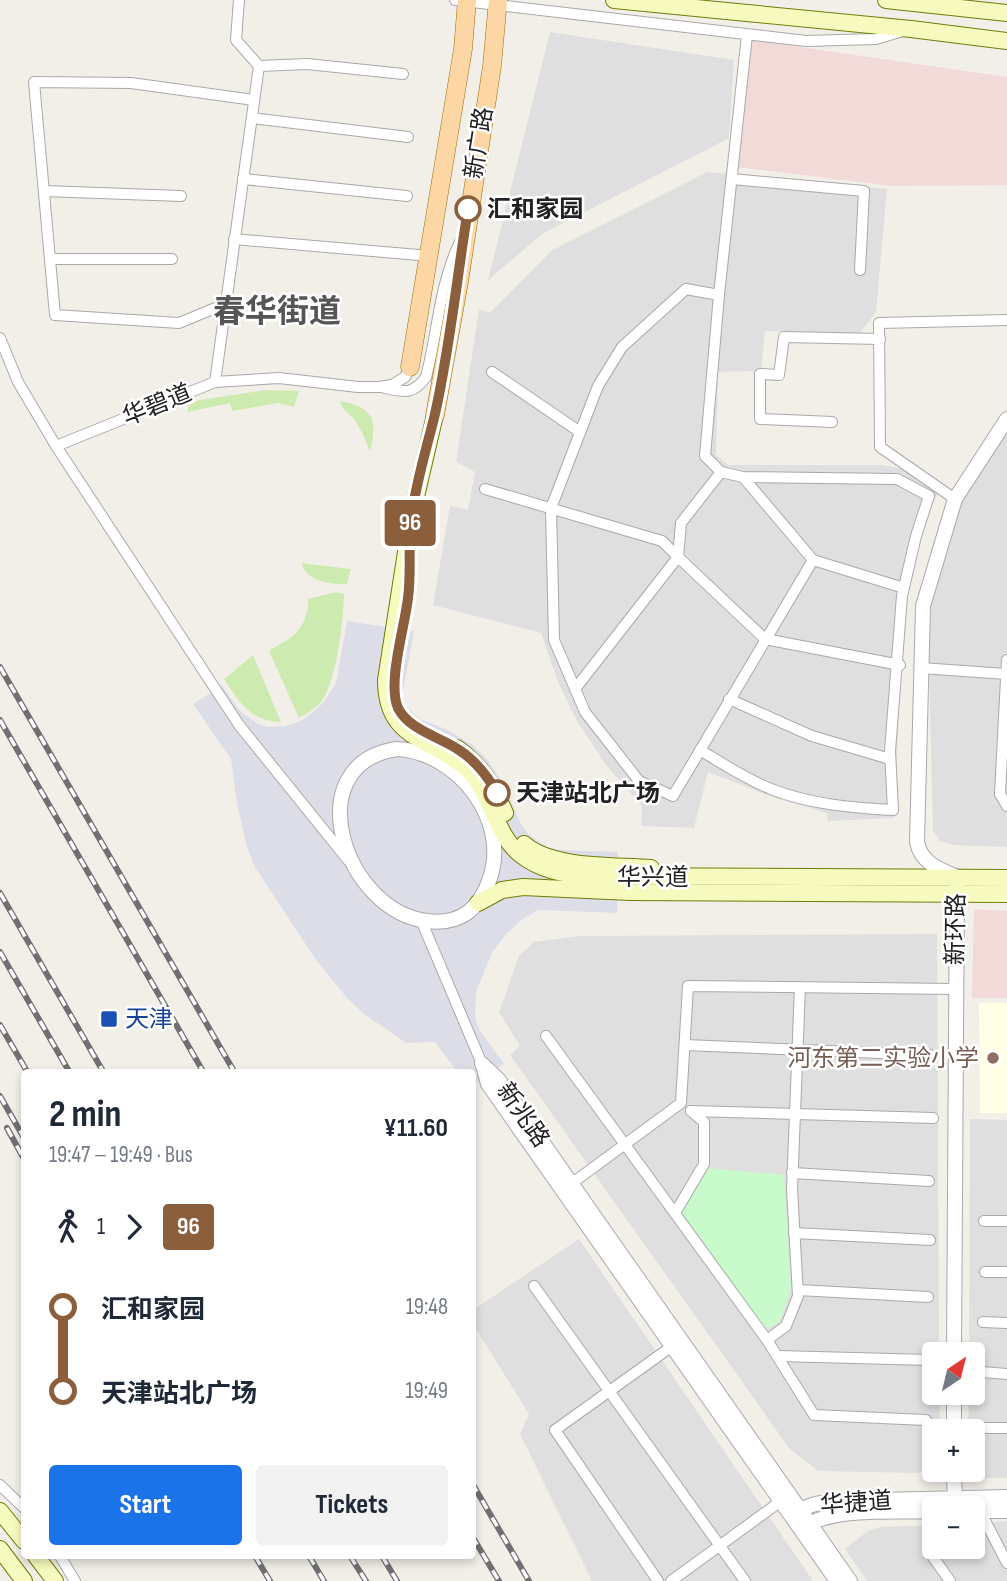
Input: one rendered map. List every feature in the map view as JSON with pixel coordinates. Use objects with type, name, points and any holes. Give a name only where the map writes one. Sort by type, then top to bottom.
[{"type":"main road","points":[[614,0],[1007,41]]},
{"type":"main road","points":[[886,0],[1007,13]]},
{"type":"main road","name":"新广路","points":[[410,367],[463,49],[463,1]]},
{"type":"main road","name":"新广路","points":[[386,694],[390,649],[421,468],[435,415],[459,282],[492,66],[498,3]]},
{"type":"main road","points":[[408,544],[411,570],[394,689],[402,713],[418,727],[457,749],[481,768],[497,793],[519,839],[534,852],[567,861],[657,868],[709,877]]},
{"type":"main road","name":"华兴道","points":[[386,694],[391,715],[411,735],[446,753],[470,773],[484,793],[510,844],[521,855],[550,870],[576,875],[956,885],[1007,894]]},
{"type":"main road","name":"华兴道","points":[[478,903],[502,890],[523,887],[644,892],[956,885],[1007,878]]},
{"type":"main road","points":[[0,1511],[21,1537]]},
{"type":"main road","points":[[0,1549],[24,1581]]},
{"type":"main road","points":[[38,1559],[55,1581]]},
{"type":"street","points":[[215,382],[259,66],[236,40],[239,0]]},
{"type":"street","points":[[463,1],[806,41],[876,39],[911,29]]},
{"type":"street","points":[[700,750],[773,790],[834,806],[893,810],[890,759],[904,588],[929,496],[897,479],[743,477],[721,472],[705,456],[747,35]]},
{"type":"street","points":[[259,66],[307,64],[403,74]]},
{"type":"street","points":[[225,304],[178,323],[55,315],[34,82],[131,83],[254,100]]},
{"type":"street","points":[[252,118],[408,137]]},
{"type":"street","points":[[243,179],[407,196]]},
{"type":"street","points":[[732,179],[864,191],[860,270]]},
{"type":"street","points":[[44,191],[181,196]]},
{"type":"street","name":"华碧道","points":[[55,446],[215,382],[261,378],[302,379],[406,392],[419,387],[426,377],[451,261],[465,233]]},
{"type":"street","points":[[234,239],[430,256]]},
{"type":"street","points":[[50,258],[172,259]]},
{"type":"street","points":[[719,295],[686,289],[622,347],[598,386],[551,508],[554,640],[585,712],[639,781],[673,796],[813,560]]},
{"type":"street","points":[[955,499],[880,447],[879,323],[1007,320]]},
{"type":"street","points":[[832,422],[760,419],[760,374],[779,375],[784,337],[880,339]]},
{"type":"street","points":[[0,338],[18,382],[55,446],[239,726],[371,891],[389,906],[421,920],[451,920],[461,917],[478,903],[486,889],[494,862],[495,844],[481,804],[463,780],[446,765],[422,752],[397,749],[366,759],[350,776],[343,796],[341,821],[346,850],[352,865]]},
{"type":"street","points":[[379,387],[392,385],[405,377],[410,367]]},
{"type":"street","points":[[492,372],[580,432]]},
{"type":"street","name":"新环路","points":[[954,1342],[956,885],[926,861],[918,850],[917,842],[923,606],[955,499],[1007,419]]},
{"type":"street","points":[[575,689],[678,557],[681,523],[721,472]]},
{"type":"street","points":[[743,477],[813,560],[904,588]]},
{"type":"street","points":[[485,489],[662,541],[765,639],[899,665]]},
{"type":"street","points":[[1007,660],[1000,794],[1007,806]]},
{"type":"street","points":[[921,668],[1006,674]]},
{"type":"street","points":[[729,699],[812,736],[890,759]]},
{"type":"street","points":[[421,920],[482,1063]]},
{"type":"street","points":[[571,1184],[681,1103],[688,986],[955,989]]},
{"type":"street","points":[[767,1340],[786,1326],[798,1296],[792,1173],[800,987]]},
{"type":"street","points":[[546,1036],[767,1340],[814,1415],[922,1420]]},
{"type":"street","points":[[685,1045],[930,1055]]},
{"type":"street","name":"新兆路","points":[[482,1063],[498,1079],[795,1512],[850,1581]]},
{"type":"street","name":"新兆路","points":[[482,1063],[488,1084],[671,1347],[781,1501],[795,1512]]},
{"type":"street","points":[[675,1213],[704,1164],[704,1122],[681,1103]]},
{"type":"street","points":[[691,1111],[933,1118]]},
{"type":"street","points":[[792,1173],[929,1181]]},
{"type":"street","points":[[984,1221],[1007,1221]]},
{"type":"street","points":[[794,1233],[930,1240]]},
{"type":"street","points":[[985,1272],[1007,1272]]},
{"type":"street","points":[[534,1286],[745,1581]]},
{"type":"street","points":[[798,1290],[928,1297]]},
{"type":"street","points":[[984,1322],[1007,1322]]},
{"type":"street","points":[[658,1581],[555,1430],[671,1347]]},
{"type":"street","points":[[778,1356],[922,1360]]},
{"type":"street","points":[[985,1372],[1007,1374]]},
{"type":"street","points":[[985,1427],[1007,1428]]},
{"type":"street","points":[[0,1485],[21,1505]]},
{"type":"street","name":"华捷道","points":[[985,1499],[1007,1497]]},
{"type":"street","points":[[671,1581],[781,1501]]},
{"type":"street","name":"华捷道","points":[[795,1512],[815,1504],[835,1501],[922,1502]]},
{"type":"street","name":"华捷道","points":[[805,1526],[839,1514],[922,1511]]},
{"type":"street","points":[[985,1511],[1007,1511]]},
{"type":"street","points":[[985,1525],[1007,1563]]},
{"type":"street","name":"新兆路","points":[[805,1526],[837,1581]]},
{"type":"street","points":[[62,1559],[75,1581]]},
{"type":"street","points":[[934,1559],[950,1581]]},
{"type":"shaded area","points":[[550,32],[734,60],[729,138],[542,234],[488,280]]},
{"type":"shaded area","points":[[752,40],[1007,77],[1007,185],[892,186],[737,167]]},
{"type":"shaded area","points":[[707,172],[887,189],[876,312],[859,334],[765,331],[761,371],[718,372],[716,455],[728,465],[882,465],[909,470],[938,492],[923,524],[906,599],[900,665],[895,818],[828,821],[827,813],[775,798],[708,772],[694,828],[641,826],[642,806],[606,765],[577,721],[558,682],[541,633],[433,605],[450,506],[468,510],[475,472],[456,462],[479,309],[490,313],[551,251]]},
{"type":"shaded area","points":[[1007,426],[1007,847],[954,845],[940,841],[933,831],[929,664],[931,605],[960,499]]},
{"type":"shaded area","points":[[347,621],[414,631],[403,704],[420,719],[448,730],[474,746],[487,759],[503,783],[528,834],[549,848],[618,852],[617,913],[538,910],[521,920],[506,934],[492,953],[476,992],[475,1017],[480,1031],[504,1064],[476,1083],[476,1069],[455,1069],[435,1042],[406,1043],[364,1014],[316,960],[255,867],[247,847],[237,804],[231,759],[193,704],[222,686],[241,712],[258,724],[267,727],[286,726],[303,720],[323,703],[336,683]]},
{"type":"shaded area","points":[[974,909],[1007,911],[1007,998],[972,998]]},
{"type":"shaded area","points":[[937,934],[939,1342],[922,1342],[922,1405],[939,1405],[940,1419],[922,1419],[922,1470],[918,1473],[818,1471],[789,1448],[510,1055],[520,1046],[499,1012],[519,956],[534,942],[578,936]]},
{"type":"shaded area","name":"河东第二实验小学","points":[[979,1003],[1007,1003],[1007,1113],[980,1113]]},
{"type":"shaded area","points":[[970,1119],[1007,1120],[1007,1478],[985,1478],[985,1419],[968,1419],[969,1405],[985,1405],[985,1342],[969,1342]]},
{"type":"shaded area","points":[[579,1239],[813,1581],[592,1581],[520,1434],[529,1414],[476,1329],[476,1308]]},
{"type":"shaded area","points":[[1007,1521],[1007,1581],[867,1581],[845,1549],[868,1531],[880,1527],[922,1525],[922,1559],[985,1559],[985,1522]]},
{"type":"green space","points":[[267,390],[299,391],[294,407],[278,403],[232,411],[230,403],[187,412],[189,405],[199,400]]},
{"type":"green space","points":[[340,401],[360,407],[371,417],[373,431],[370,452],[359,427]]},
{"type":"green space","points":[[301,563],[351,569],[347,584],[320,581],[309,574]]},
{"type":"green space","points":[[336,592],[344,594],[344,605],[331,681],[321,702],[299,718],[269,651],[290,639],[299,629],[305,618],[308,599]]},
{"type":"green space","points":[[253,655],[281,722],[261,718],[247,709],[224,679]]},
{"type":"green space","points":[[707,1168],[784,1175],[791,1290],[779,1322],[759,1334],[678,1217]]},
{"type":"railway","points":[[0,667],[233,1069]]},
{"type":"railway","points":[[0,720],[202,1069]]},
{"type":"railway","points":[[0,893],[102,1069]]},
{"type":"railway","points":[[0,952],[68,1069]]},
{"type":"railway","points":[[0,1025],[26,1069]]},
{"type":"railway","points":[[0,1096],[21,1133]]},
{"type":"railway","points":[[7,1128],[21,1154]]},
{"type":"railway","points":[[476,1490],[529,1581]]},
{"type":"railway","points":[[476,1543],[499,1581]]},
{"type":"railway","points":[[257,1559],[270,1581]]},
{"type":"railway","points":[[311,1559],[324,1581]]},
{"type":"railway","points":[[352,1559],[366,1581]]},
{"type":"railway","points":[[384,1559],[397,1581]]},
{"type":"bus line","name":"96","points":[[468,209],[459,282],[435,415],[412,514],[408,544],[411,570],[394,689],[398,706],[408,721],[474,762],[497,793]]},
{"type":"place","name":"汇和家园","points":[[468,209]]},
{"type":"place","name":"天津站北广场","points":[[497,793]]},
{"type":"place","name":"天津","points":[[109,1019]]},
{"type":"place","name":"河东第二实验小学","points":[[993,1058]]},
{"type":"district","name":"春华街道","points":[[277,312]]}]
